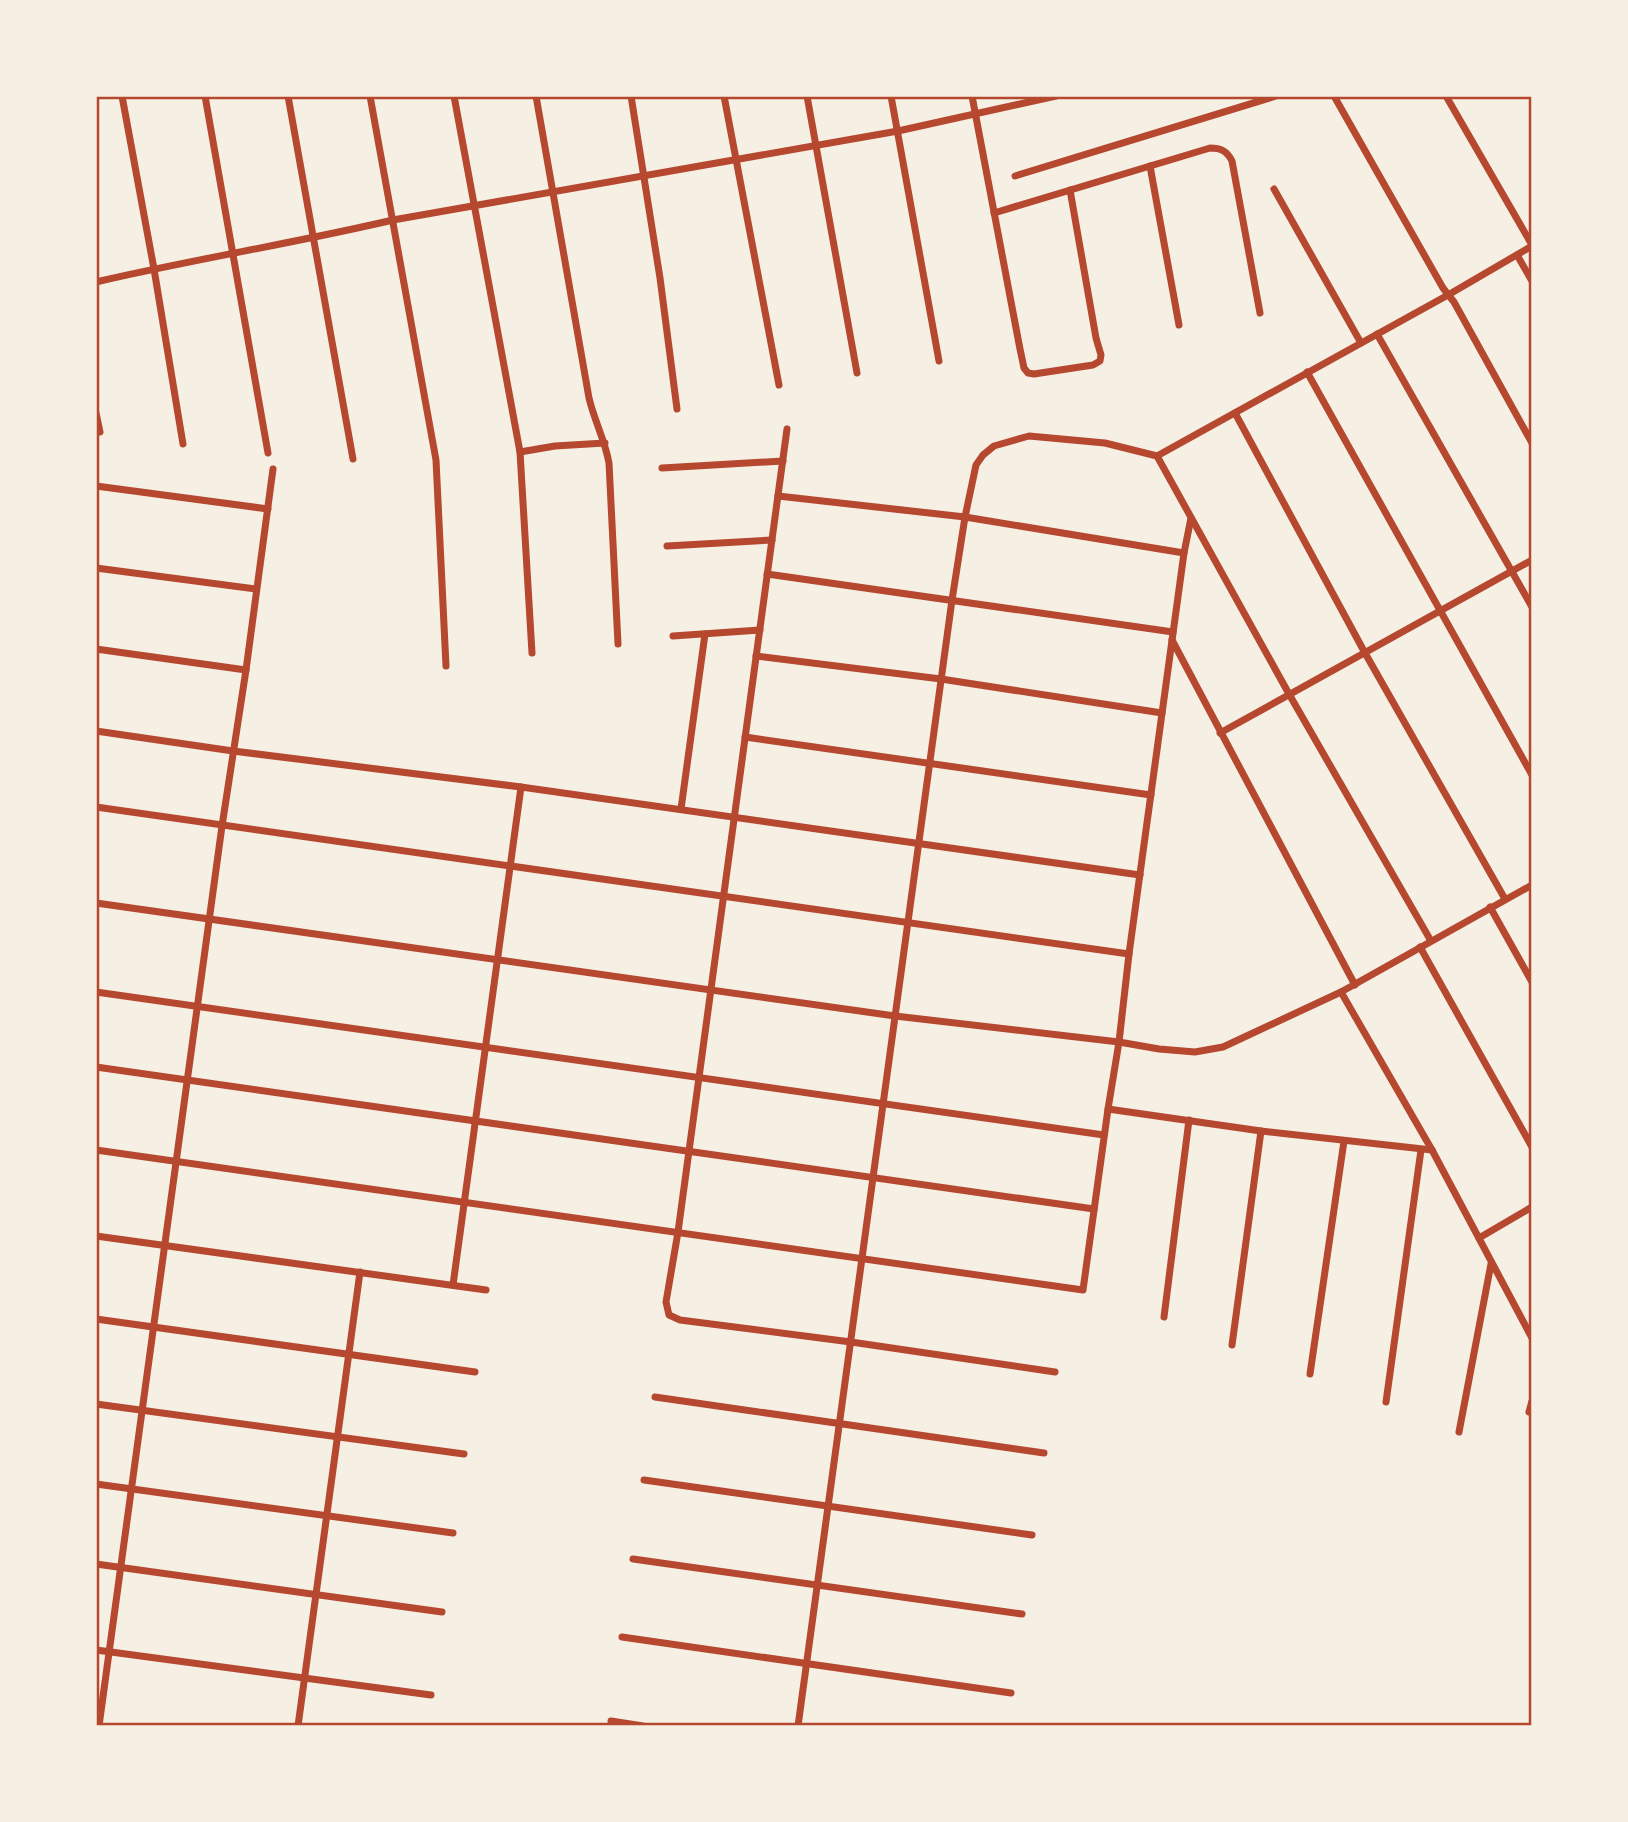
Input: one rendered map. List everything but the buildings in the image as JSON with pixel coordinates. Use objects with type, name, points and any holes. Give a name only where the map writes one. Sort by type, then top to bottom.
[{"type":"street","points":[[122,96],[183,444]]},
{"type":"street","points":[[205,96],[268,453]]},
{"type":"street","points":[[288,96],[353,459]]},
{"type":"street","points":[[370,96],[436,460],[446,666]]},
{"type":"street","points":[[454,96],[520,452],[532,653]]},
{"type":"street","points":[[536,96],[593,415],[605,443],[609,463],[618,644]]},
{"type":"street","points":[[631,96],[677,409]]},
{"type":"street","points":[[724,96],[779,385]]},
{"type":"street","points":[[807,96],[857,373]]},
{"type":"street","points":[[891,96],[939,361]]},
{"type":"street","points":[[972,96],[1024,368],[1028,373],[1093,365],[1100,361],[1070,190]]},
{"type":"street","points":[[96,282],[393,220],[898,131],[1055,96]]},
{"type":"street","points":[[1015,176],[1276,96]]},
{"type":"street","points":[[1334,96],[1532,443]]},
{"type":"street","points":[[798,1726],[952,600],[976,466],[983,455],[994,446],[1029,436],[1105,443],[1157,456],[1532,246],[1446,96]]},
{"type":"street","points":[[995,213],[1210,148],[1227,152],[1231,160],[1260,313]]},
{"type":"street","points":[[1150,166],[1179,325]]},
{"type":"street","points":[[1274,189],[1361,343]]},
{"type":"street","points":[[1517,255],[1532,281]]},
{"type":"street","points":[[1377,334],[1532,607]]},
{"type":"street","points":[[1307,372],[1532,775]]},
{"type":"street","points":[[1235,412],[1365,653],[1504,899]]},
{"type":"street","points":[[96,413],[100,432]]},
{"type":"street","points":[[787,429],[678,1232],[666,1302],[670,1315],[680,1320],[1055,1371]]},
{"type":"street","points":[[520,452],[555,446],[605,443]]},
{"type":"street","points":[[1157,456],[1289,694],[1431,941]]},
{"type":"street","points":[[662,468],[783,461]]},
{"type":"street","points":[[99,1726],[273,469]]},
{"type":"street","points":[[96,486],[268,509]]},
{"type":"street","points":[[778,496],[965,517],[1184,553]]},
{"type":"street","points":[[96,1150],[1083,1290],[1119,1042],[1172,636],[1191,518]]},
{"type":"street","points":[[667,546],[772,540]]},
{"type":"street","points":[[1220,733],[1532,560]]},
{"type":"street","points":[[96,568],[256,589]]},
{"type":"street","points":[[767,575],[952,600],[1172,636]]},
{"type":"street","points":[[673,636],[760,631]]},
{"type":"street","points":[[681,809],[705,634]]},
{"type":"street","points":[[1172,636],[1220,733],[1355,985]]},
{"type":"street","points":[[96,649],[246,670]]},
{"type":"street","points":[[756,656],[941,679],[1162,713]]},
{"type":"street","points":[[96,731],[233,751],[522,786],[1140,875]]},
{"type":"street","points":[[745,737],[1151,795]]},
{"type":"street","points":[[453,1285],[522,786]]},
{"type":"street","points":[[96,807],[1129,954]]},
{"type":"street","points":[[96,903],[895,1016],[1195,1052],[1223,1047],[1342,992],[1532,885]]},
{"type":"street","points":[[1490,907],[1532,982]]},
{"type":"street","points":[[1420,947],[1532,1147]]},
{"type":"street","points":[[96,992],[1104,1135]]},
{"type":"street","points":[[1342,992],[1432,1150],[1532,1338]]},
{"type":"street","points":[[96,1067],[1094,1209]]},
{"type":"street","points":[[1108,1109],[1261,1131],[1432,1150]]},
{"type":"street","points":[[1164,1317],[1189,1120]]},
{"type":"street","points":[[1232,1345],[1261,1131]]},
{"type":"street","points":[[1310,1374],[1344,1141]]},
{"type":"street","points":[[1386,1402],[1421,1150]]},
{"type":"street","points":[[1479,1238],[1532,1207]]},
{"type":"street","points":[[96,1236],[486,1290]]},
{"type":"street","points":[[1459,1432],[1492,1264]]},
{"type":"street","points":[[298,1726],[360,1272]]},
{"type":"street","points":[[96,1319],[475,1372]]},
{"type":"street","points":[[655,1397],[1044,1453]]},
{"type":"street","points":[[1529,1412],[1532,1401]]},
{"type":"street","points":[[96,1404],[464,1454]]},
{"type":"street","points":[[644,1480],[1032,1535]]},
{"type":"street","points":[[96,1484],[453,1533]]},
{"type":"street","points":[[633,1559],[1021,1614]]},
{"type":"street","points":[[96,1564],[442,1612]]},
{"type":"street","points":[[622,1637],[1011,1693]]},
{"type":"street","points":[[96,1650],[431,1695]]},
{"type":"street","points":[[611,1721],[643,1726]]}]
